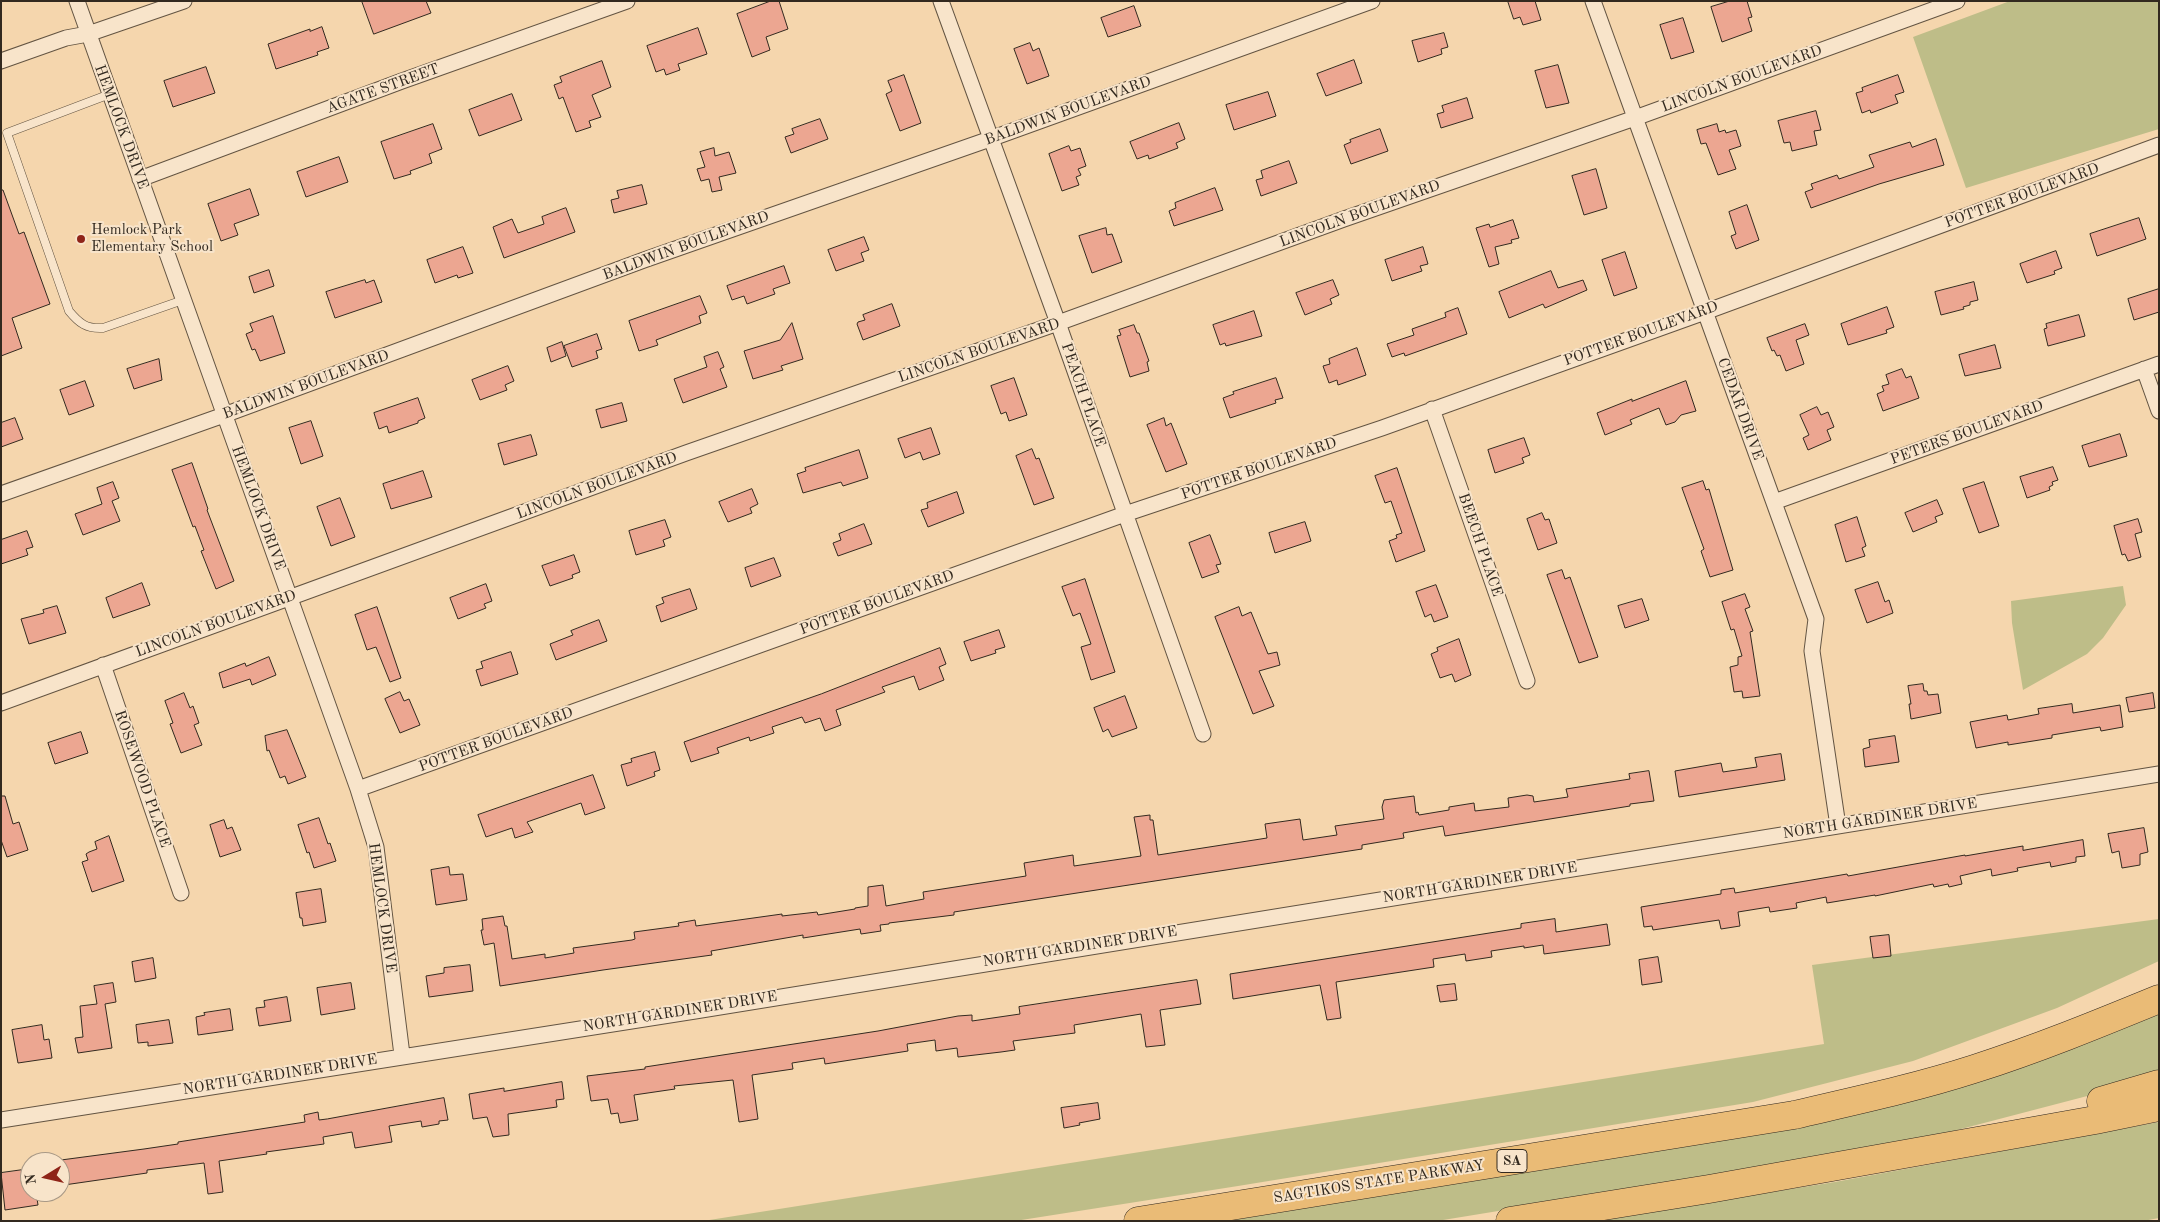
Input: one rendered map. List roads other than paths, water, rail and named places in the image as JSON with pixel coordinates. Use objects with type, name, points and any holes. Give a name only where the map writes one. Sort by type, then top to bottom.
[{"type":"highway","points":[[1885,1095],[1970,1064],[2159,984]]},
{"type":"highway","points":[[1885,1095],[1974,1069],[2061,1038],[2159,999]]},
{"type":"highway","points":[[1709,1189],[1942,1141],[2121,1096],[2159,1084]]},
{"type":"highway","name":"SAGTIKOS STATE PARKWAY","points":[[1138,1221],[1694,1132],[1794,1115],[1885,1095]]},
{"type":"highway","points":[[1510,1221],[1709,1189],[2095,1120],[2159,1106]]},
{"type":"street","name":"HEMLOCK DRIVE","points":[[76,1],[358,790],[376,847],[402,1055]]},
{"type":"street","points":[[1,61],[66,38],[88,34],[184,1]]},
{"type":"street","name":"AGATE STREET","points":[[140,178],[402,81],[627,1]]},
{"type":"street","name":"PEACH PLACE","points":[[940,1],[1058,324],[1203,734]]},
{"type":"street","name":"BALDWIN BOULEVARD","points":[[1,494],[224,415],[644,260],[990,139],[1372,1]]},
{"type":"street","name":"CEDAR DRIVE","points":[[1593,1],[1816,619],[1812,651],[1838,826]]},
{"type":"street","name":"LINCOLN BOULEVARD","points":[[1,703],[677,457],[1058,324],[1354,216],[1634,118],[1957,1]]},
{"type":"street","name":"POTTER BOULEVARD","points":[[358,790],[1125,514],[1432,409],[1705,312],[2159,146]]},
{"type":"street","name":"PETERS BOULEVARD","points":[[1774,502],[2159,364]]},
{"type":"street","points":[[2144,370],[2159,411]]},
{"type":"street","name":"BEECH PLACE","points":[[1432,409],[1528,681]]},
{"type":"street","name":"ROSEWOOD PLACE","points":[[103,665],[181,893]]},
{"type":"street","name":"NORTH GARDINER DRIVE","points":[[1,1120],[402,1055],[695,1011],[2159,774]]},
{"type":"lane","points":[[110,94],[4,134],[69,311],[78,323],[91,329],[103,328],[183,300]]},
{"type":"place","name":"Hemlock Park Elementary School","points":[[81,239]]}]
